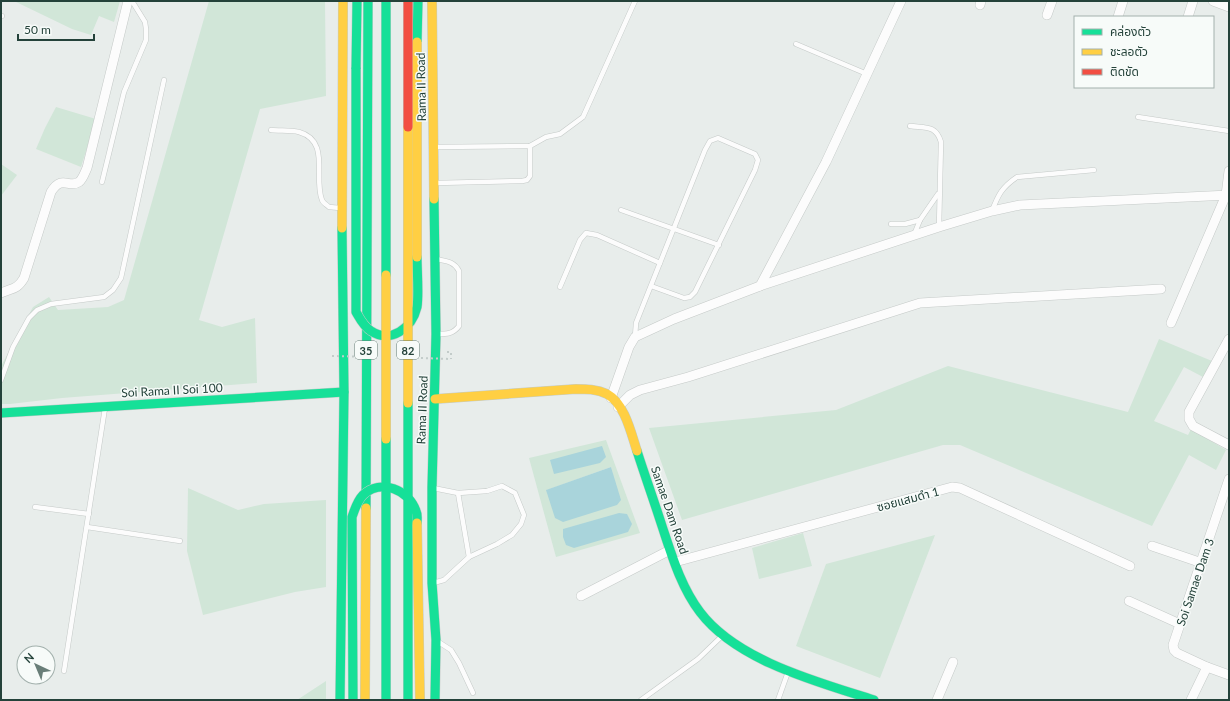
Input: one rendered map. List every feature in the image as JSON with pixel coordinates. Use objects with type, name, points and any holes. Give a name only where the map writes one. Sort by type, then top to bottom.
[{"type":"main road","name":"35","points":[[340,700],[344,392],[342,208],[343,1]]},
{"type":"main road","points":[[357,1],[356,312],[360,321],[366,328],[374,333],[388,335],[396,334],[404,330],[411,323],[417,306],[416,149],[418,1]]},
{"type":"main road","name":"35","points":[[365,700],[368,1]]},
{"type":"main road","name":"82","points":[[386,1],[386,700]]},
{"type":"main road","name":"Rama II Road","points":[[404,1],[404,700]]},
{"type":"main road","name":"82","points":[[408,1],[408,700]]},
{"type":"main road","name":"Rama II Road","points":[[432,1],[436,334],[432,487],[432,583],[436,640],[435,700]]},
{"type":"main road","name":"Samae Dam Road","points":[[435,399],[576,389],[604,393],[618,406],[632,436],[670,550],[692,602],[710,623],[723,635],[756,656],[789,671],[860,698],[874,700]]},
{"type":"main road","name":"Soi Rama II Soi 100","points":[[1,413],[344,392]]},
{"type":"main road","points":[[353,700],[352,516],[357,502],[363,495],[370,490],[380,487],[390,487],[400,490],[408,496],[414,504],[417,512],[420,700]]},
{"type":"street","points":[[1,293],[14,289],[20,285],[24,278],[51,192],[55,185],[64,182],[79,182],[83,176],[128,1]]},
{"type":"street","points":[[760,286],[826,162],[901,1]]},
{"type":"street","points":[[1047,15],[1052,1]]},
{"type":"street","points":[[1118,16],[1123,1]]},
{"type":"street","points":[[1188,16],[1193,1]]},
{"type":"street","points":[[1213,1],[1229,7]]},
{"type":"street","points":[[1172,323],[1227,195],[1229,171]]},
{"type":"street","points":[[611,398],[629,346],[635,337],[674,319],[760,286],[914,235],[992,211],[1020,205],[1227,195]]},
{"type":"street","points":[[618,406],[630,395],[640,390],[688,377],[920,304],[1161,289]]},
{"type":"street","points":[[1229,338],[1189,412],[1189,419],[1193,426],[1229,444]]},
{"type":"street","name":"Soi Samae Dam 3","points":[[1229,479],[1202,563],[1173,645],[1174,650],[1177,653],[1207,667],[1229,674]]},
{"type":"street","name":"ซอยแสมดำ 1","points":[[675,562],[952,487],[960,488],[1130,566]]},
{"type":"street","points":[[1152,546],[1202,563]]},
{"type":"street","points":[[581,596],[670,550]]},
{"type":"street","points":[[1129,600],[1180,624]]},
{"type":"street","points":[[937,700],[953,662]]},
{"type":"street","points":[[1191,700],[1207,667]]},
{"type":"lane","points":[[102,182],[124,92],[146,40],[145,22],[132,1]]},
{"type":"lane","points":[[434,147],[530,146],[546,137],[560,134],[583,116],[635,1]]},
{"type":"lane","points":[[796,44],[867,74]]},
{"type":"lane","points":[[1,380],[19,335],[29,318],[37,310],[51,304],[104,298],[113,290],[121,278],[164,80]]},
{"type":"lane","points":[[1138,117],[1229,131]]},
{"type":"lane","points":[[910,126],[935,130],[939,135],[941,142],[939,227]]},
{"type":"lane","points":[[271,130],[298,132],[305,134],[313,140],[318,147],[320,192],[322,202],[329,207],[342,208]]},
{"type":"lane","points":[[635,337],[636,323],[705,150],[710,141],[718,138],[755,154],[758,160],[755,170],[695,292],[690,297],[684,298],[651,286]]},
{"type":"lane","points":[[434,183],[527,180],[530,176],[530,146]]},
{"type":"lane","points":[[992,211],[998,195],[1007,184],[1017,177],[1094,170]]},
{"type":"lane","points":[[914,235],[920,220],[939,193]]},
{"type":"lane","points":[[621,210],[719,245]]},
{"type":"lane","points":[[891,224],[905,224],[920,220]]},
{"type":"lane","points":[[560,287],[580,240],[586,233],[597,235],[660,263]]},
{"type":"lane","points":[[435,259],[451,262],[456,265],[459,271],[459,326],[450,333],[436,334]]},
{"type":"lane","points":[[64,671],[106,406]]},
{"type":"lane","points":[[432,487],[458,493],[487,491],[502,486],[514,492],[524,514],[522,524],[512,535],[469,557],[444,580],[432,583]]},
{"type":"lane","points":[[458,493],[469,557]]},
{"type":"lane","points":[[35,507],[89,514]]},
{"type":"lane","points":[[87,527],[180,541]]},
{"type":"lane","points":[[641,700],[698,658],[723,635]]},
{"type":"lane","points":[[436,640],[451,650],[459,663],[473,693]]},
{"type":"lane","points":[[778,700],[789,671]]},
{"type":"green space","points":[[14,1],[120,1],[114,22],[99,16],[91,35],[72,29]]},
{"type":"green space","points":[[209,1],[325,1],[326,96],[260,109],[199,320],[222,327],[255,318],[257,383],[1,404],[1,366],[33,307],[49,297],[58,310],[108,307],[124,300]]},
{"type":"green space","points":[[56,107],[96,119],[81,167],[36,149]]},
{"type":"green space","points":[[1,164],[17,175],[1,196]]},
{"type":"green space","points":[[1159,339],[1212,361],[1203,377],[1184,367],[1154,421],[1188,435],[1191,429],[1226,450],[1216,470],[1189,455],[1152,526],[960,445],[943,445],[682,520],[649,428],[836,410],[948,366],[1128,412]]},
{"type":"green space","points":[[606,440],[640,533],[556,557],[529,458]],"holes":[[[611,467],[615,483],[547,491]]]},
{"type":"green space","points":[[188,488],[238,510],[264,504],[326,500],[326,587],[295,592],[203,615],[187,551]]},
{"type":"green space","points":[[803,533],[812,566],[759,579],[752,548]]},
{"type":"green space","points":[[935,535],[880,678],[796,646],[826,564]]},
{"type":"green space","points":[[326,681],[326,700],[297,700]]},
{"type":"water","points":[[602,446],[606,457],[600,463],[554,474],[550,460]]},
{"type":"water","points":[[611,467],[621,500],[617,505],[563,522],[555,518],[546,490]]},
{"type":"water","points":[[619,513],[627,514],[632,524],[628,532],[574,548],[566,545],[563,537],[563,529]]},
{"type":"traffic: fast","points":[[356,69],[357,1]]},
{"type":"traffic: fast","points":[[366,508],[368,1]]},
{"type":"traffic: fast","points":[[386,1],[386,275]]},
{"type":"traffic: fast","points":[[417,42],[418,1]]},
{"type":"traffic: fast","points":[[356,69],[356,312],[364,325],[371,331],[379,335],[393,335],[400,332],[411,321],[418,302],[417,257]]},
{"type":"traffic: fast","points":[[434,199],[436,334],[432,487],[432,583],[436,640],[435,700]]},
{"type":"traffic: fast","points":[[340,700],[344,392],[342,228]]},
{"type":"traffic: fast","points":[[1,413],[344,392]]},
{"type":"traffic: fast","points":[[408,403],[408,700]]},
{"type":"traffic: fast","points":[[386,439],[386,700]]},
{"type":"traffic: fast","points":[[637,451],[669,549],[682,582],[700,612],[716,629],[735,644],[780,668],[828,686],[874,700]]},
{"type":"traffic: fast","points":[[353,700],[352,517],[354,511],[363,495],[378,487],[386,487],[401,492],[407,497],[417,512],[417,523]]},
{"type":"traffic: slow","points":[[342,228],[343,1]]},
{"type":"traffic: slow","points":[[432,1],[434,199]]},
{"type":"traffic: slow","points":[[417,42],[417,257]]},
{"type":"traffic: slow","points":[[408,127],[408,403]]},
{"type":"traffic: slow","points":[[386,275],[386,439]]},
{"type":"traffic: slow","points":[[435,399],[576,389],[599,391],[607,394],[613,399],[623,412],[637,451]]},
{"type":"traffic: slow","points":[[365,700],[366,508]]},
{"type":"traffic: slow","points":[[417,523],[420,700]]},
{"type":"traffic: jam","points":[[408,1],[408,127]]}]
